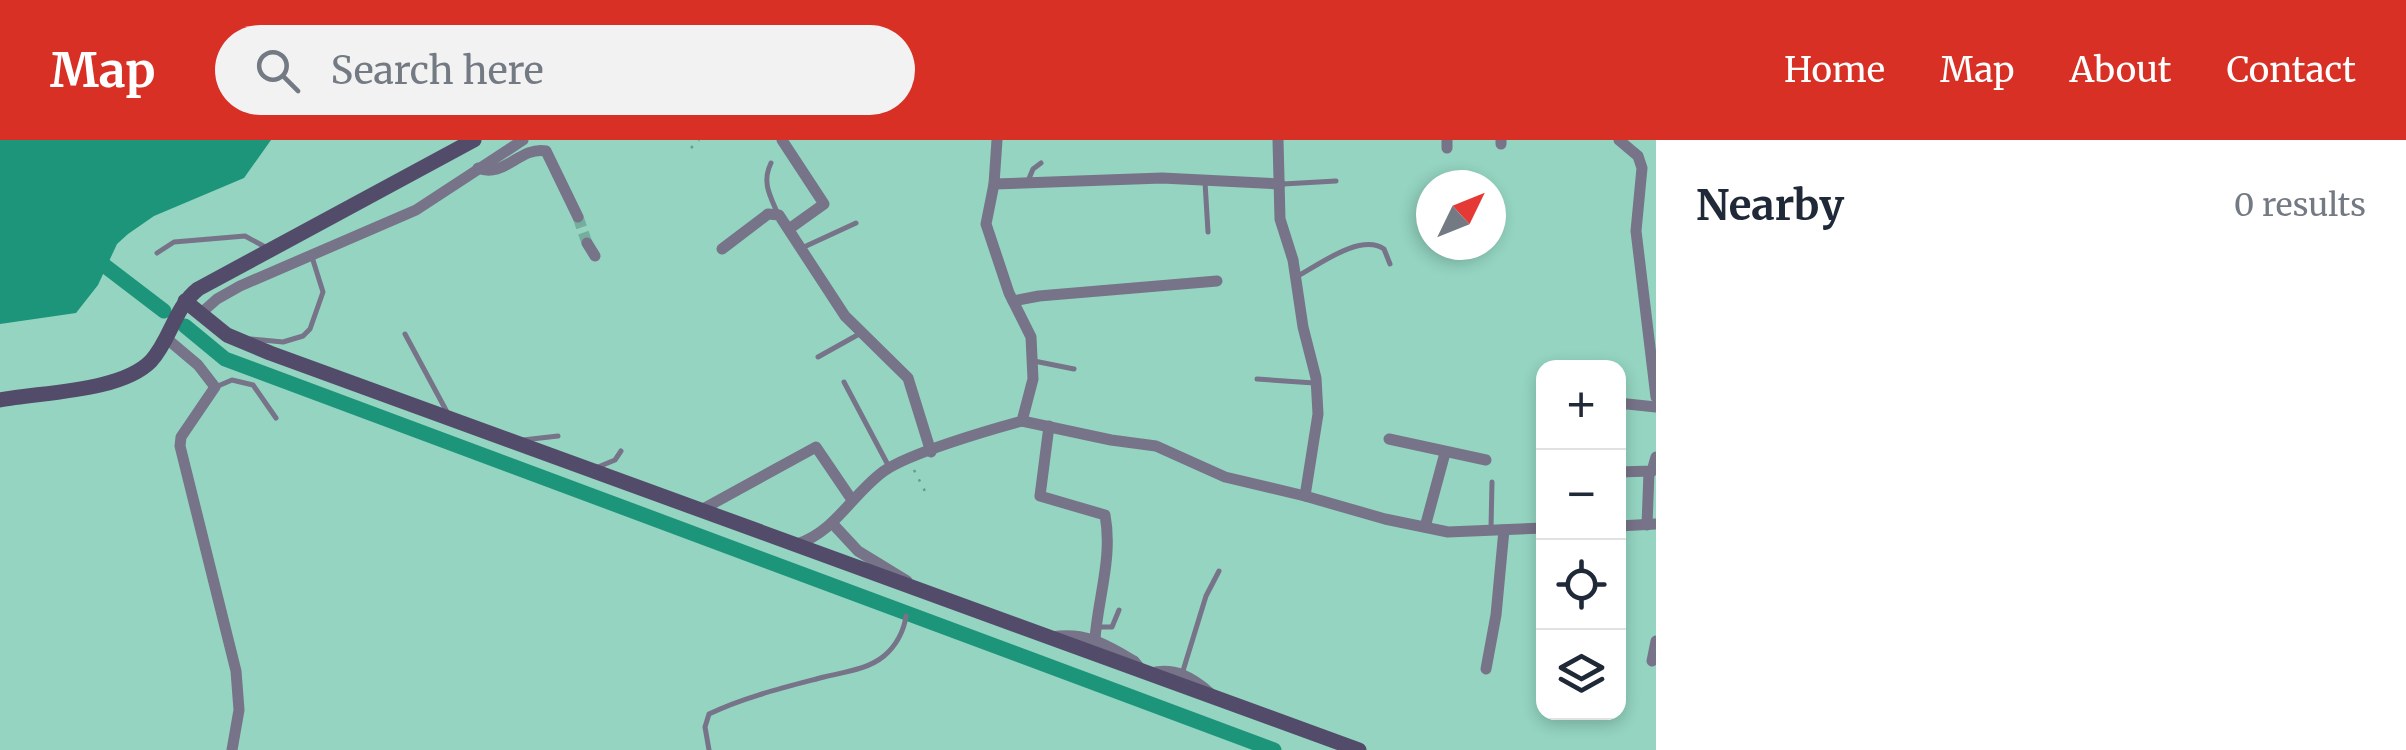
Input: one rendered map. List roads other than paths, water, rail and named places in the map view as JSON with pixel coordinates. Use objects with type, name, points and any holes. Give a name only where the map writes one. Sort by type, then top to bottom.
[{"type":"street","points":[[0,400],[101,384],[134,374],[149,363],[185,301],[198,289],[474,140]]},
{"type":"street","points":[[200,314],[240,286],[416,210],[523,140]]},
{"type":"street","points":[[782,140],[824,204],[789,229]]},
{"type":"street","points":[[997,140],[986,224],[1013,301],[1031,337],[1034,361],[1022,421]]},
{"type":"street","points":[[1278,140],[1280,219],[1317,384],[1318,414],[1306,496]]},
{"type":"street","points":[[1620,140],[1638,156],[1642,168],[1636,231],[1649,282],[1656,397]]},
{"type":"street","points":[[478,168],[496,170],[535,149],[546,151],[578,217]]},
{"type":"street","points":[[1638,156],[1656,158]]},
{"type":"street","points":[[994,184],[1162,178],[1280,184]]},
{"type":"street","points":[[722,249],[768,214],[778,215],[846,316],[908,378],[930,452]]},
{"type":"street","points":[[587,243],[595,256]]},
{"type":"street","points":[[1013,301],[1217,281]]},
{"type":"street","points":[[185,301],[235,338],[794,545],[910,592],[1359,750]]},
{"type":"street","points":[[166,338],[198,365],[212,383],[181,437],[180,446],[236,672],[239,710],[232,750]]},
{"type":"street","points":[[1626,404],[1656,406]]},
{"type":"street","points":[[794,545],[822,534],[852,500],[889,468],[1022,421],[1156,446],[1225,477],[1448,532],[1536,528]]},
{"type":"street","points":[[1048,426],[1040,496],[1105,515],[1106,585],[1096,633]]},
{"type":"street","points":[[1390,439],[1486,460]]},
{"type":"street","points":[[700,510],[816,447],[852,500]]},
{"type":"street","points":[[1425,527],[1444,453]]},
{"type":"street","points":[[1626,472],[1649,472],[1656,457]]},
{"type":"street","points":[[1626,526],[1651,524],[1649,472]]},
{"type":"street","points":[[832,523],[858,551],[900,575],[910,592]]},
{"type":"street","points":[[1486,670],[1496,616],[1498,530]]},
{"type":"street","points":[[1048,638],[1096,633],[1144,673]]},
{"type":"street","points":[[1652,661],[1656,641]]},
{"type":"street","points":[[1144,673],[1158,670],[1182,674],[1217,700]]},
{"type":"lane","points":[[771,163],[766,174],[768,190],[778,215]]},
{"type":"lane","points":[[1028,184],[1032,169],[1041,163]]},
{"type":"lane","points":[[1280,184],[1336,181]]},
{"type":"lane","points":[[1204,182],[1208,232]]},
{"type":"lane","points":[[802,248],[856,224]]},
{"type":"lane","points":[[157,253],[174,242],[245,236],[270,249]]},
{"type":"lane","points":[[1296,278],[1335,256],[1374,244],[1380,244],[1390,264]]},
{"type":"lane","points":[[235,338],[283,342],[310,329],[323,292],[310,254]]},
{"type":"lane","points":[[818,357],[860,333]]},
{"type":"lane","points":[[405,334],[452,419]]},
{"type":"lane","points":[[1034,361],[1074,370]]},
{"type":"lane","points":[[1256,379],[1317,384]]},
{"type":"lane","points":[[212,383],[232,380],[253,385],[276,418]]},
{"type":"lane","points":[[844,382],[889,468]]},
{"type":"lane","points":[[515,442],[558,436]]},
{"type":"lane","points":[[585,467],[604,466],[615,460],[620,451]]},
{"type":"lane","points":[[1492,482],[1498,530]]},
{"type":"lane","points":[[1182,674],[1206,596],[1219,572]]},
{"type":"lane","points":[[1096,633],[1112,628],[1119,610]]},
{"type":"lane","points":[[709,750],[704,726],[710,714],[779,690],[866,667],[884,656],[904,630],[906,616]]},
{"type":"waterway","points":[[92,256],[164,311]]},
{"type":"waterway","points":[[185,326],[225,359],[1274,750]]},
{"type":"tunnel","points":[[578,217],[587,243]]}]
